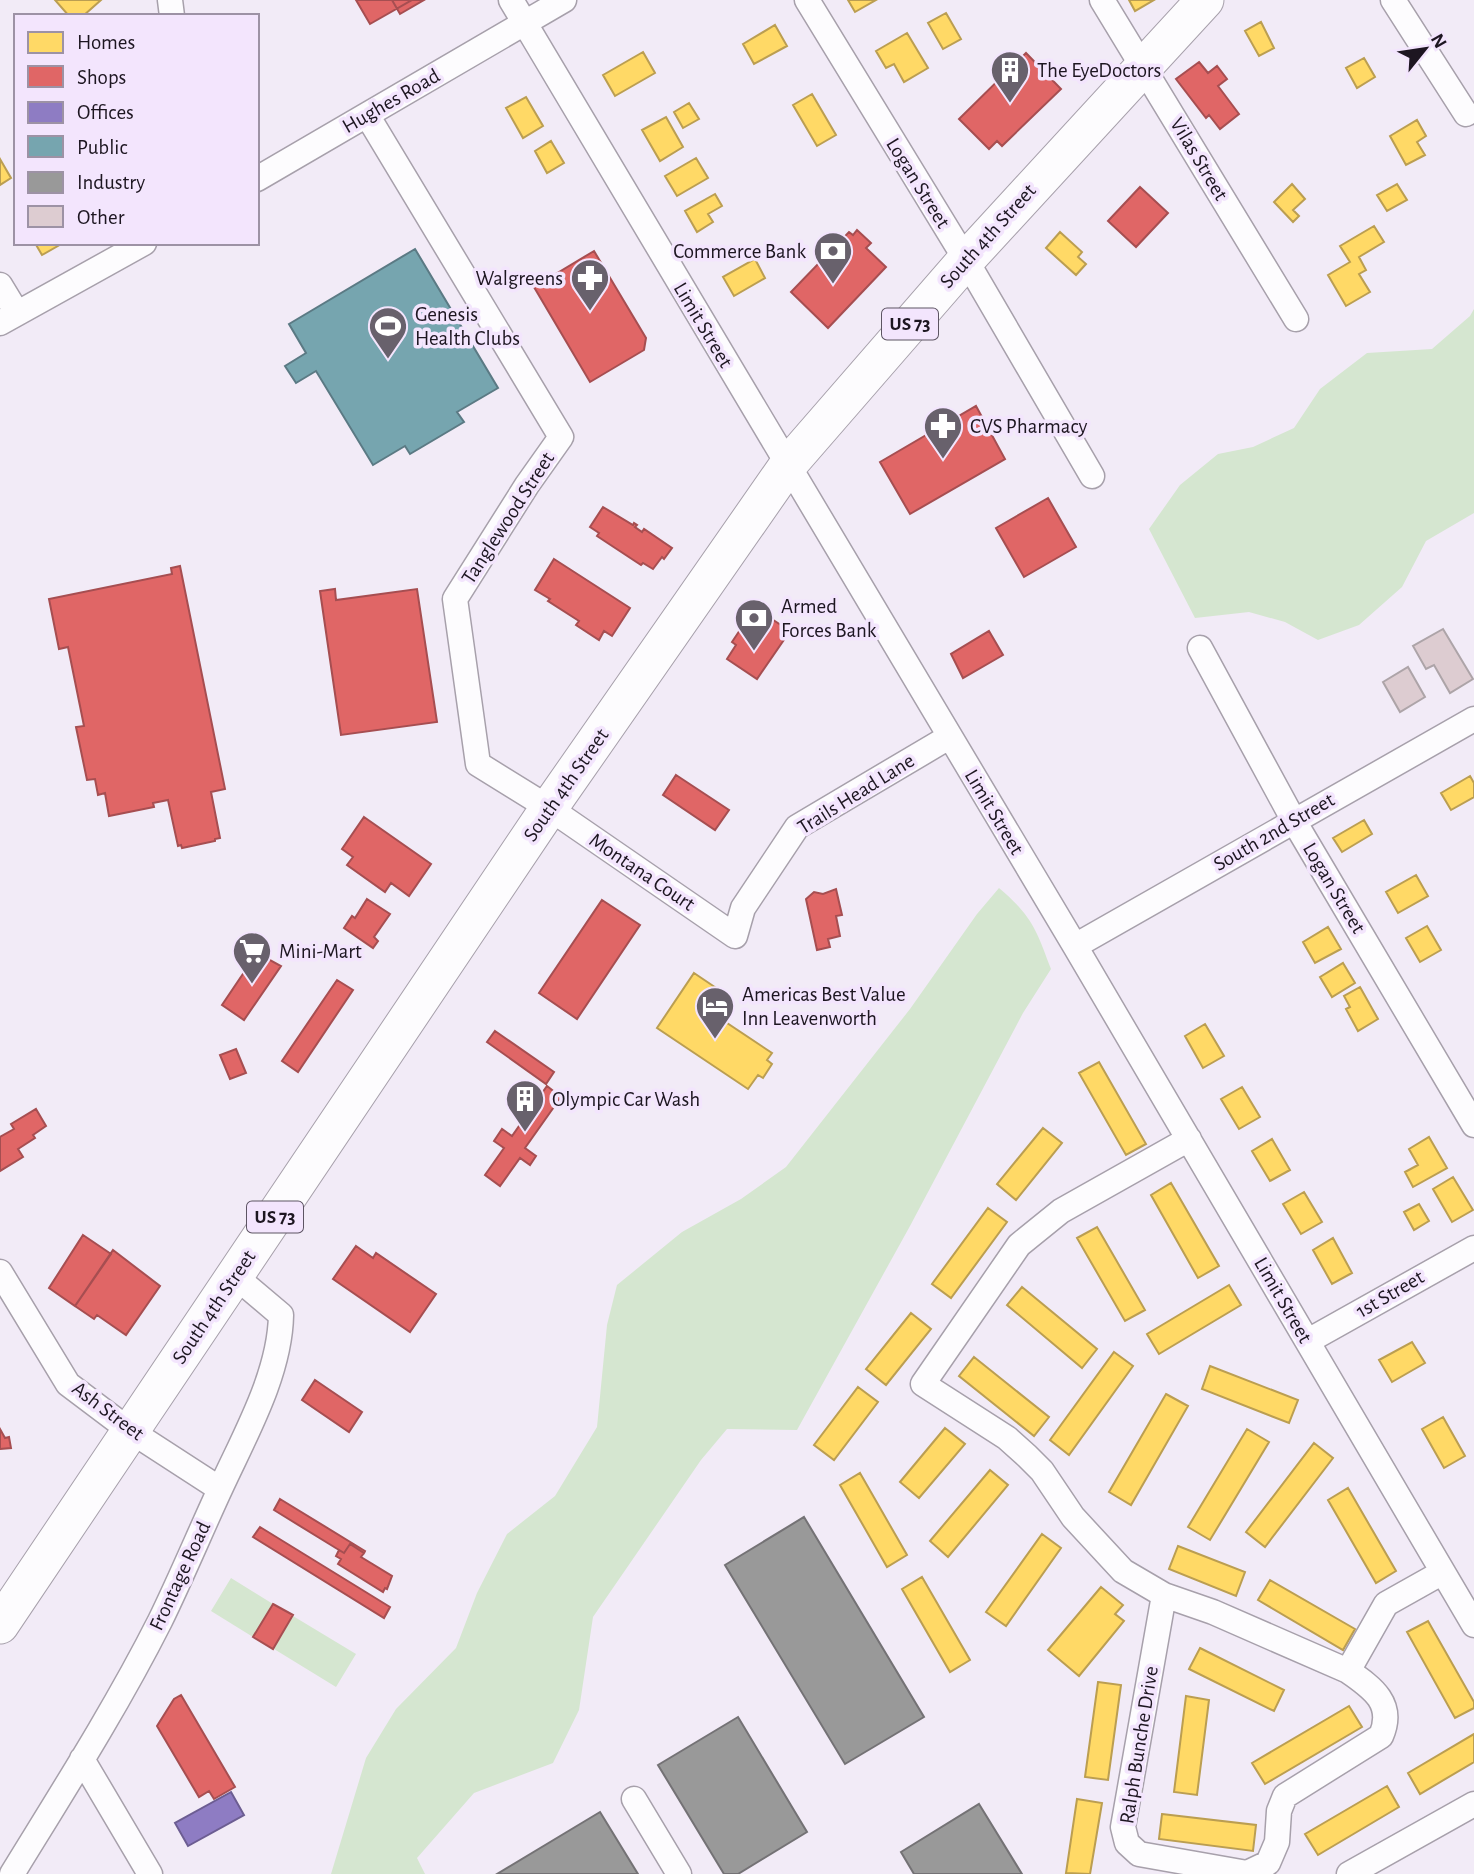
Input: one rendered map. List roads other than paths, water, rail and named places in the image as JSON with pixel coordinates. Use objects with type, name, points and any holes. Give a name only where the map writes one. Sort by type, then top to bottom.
[{"type":"highway","name":"South 4th Street","points":[[0,1625],[549,808],[788,465],[965,260],[1205,0]]},
{"type":"street","name":"Limit Street","points":[[511,0],[1075,946],[1474,1625]]},
{"type":"street","name":"Hughes Road","points":[[259,178],[564,0]]},
{"type":"street","name":"Logan Street","points":[[807,0],[1092,476]]},
{"type":"street","name":"Vilas Street","points":[[1102,0],[1296,319]]},
{"type":"street","points":[[1394,0],[1465,114]]},
{"type":"street","name":"Tanglewood Street","points":[[367,114],[561,437],[455,599],[478,764],[549,808]]},
{"type":"street","points":[[0,285],[9,318],[140,245]]},
{"type":"street","name":"Logan Street","points":[[1200,648],[1294,821],[1474,1125]]},
{"type":"street","name":"South 2nd Street","points":[[1075,946],[1474,719]]},
{"type":"street","name":"Trails Head Lane","points":[[736,936],[743,908],[797,827],[949,737]]},
{"type":"street","name":"Montana Court","points":[[549,808],[736,936]]},
{"type":"street","points":[[1189,1139],[1061,1211],[1019,1245],[923,1384],[1007,1438],[1027,1456],[1042,1471],[1073,1517],[1123,1571],[1164,1595],[1213,1612],[1348,1671],[1386,1604],[1443,1572]]},
{"type":"street","name":"1st Street","points":[[1308,1341],[1474,1248]]},
{"type":"street","name":"Ash Street","points":[[0,1272],[68,1384],[130,1430],[220,1489]]},
{"type":"street","name":"Frontage Road","points":[[12,1874],[82,1759],[159,1623],[256,1412],[281,1340],[281,1315],[235,1276]]},
{"type":"street","name":"Ralph Bunche Drive","points":[[1164,1595],[1123,1826],[1127,1843],[1139,1854],[1247,1872],[1268,1863],[1277,1842],[1279,1811],[1285,1796],[1370,1745],[1381,1736],[1387,1723],[1386,1709],[1379,1697],[1348,1671]]},
{"type":"street","points":[[82,1759],[150,1874]]},
{"type":"street","points":[[634,1799],[679,1874]]},
{"type":"street","points":[[1349,1874],[1474,1804]]},
{"type":"place","name":"The EyeDoctors","points":[[1010,104]]},
{"type":"place","name":"Commerce Bank","points":[[833,285]]},
{"type":"place","name":"Walgreens","points":[[590,312]]},
{"type":"place","name":"Genesis Health Clubs","points":[[388,360]]},
{"type":"place","name":"CVS Pharmacy","points":[[943,460]]},
{"type":"place","name":"Armed Forces Bank","points":[[754,652]]},
{"type":"place","name":"Mini-Mart","points":[[252,985]]},
{"type":"place","name":"Americas Best Value Inn Leavenworth","points":[[715,1040]]},
{"type":"place","name":"Olympic Car Wash","points":[[525,1133]]}]
